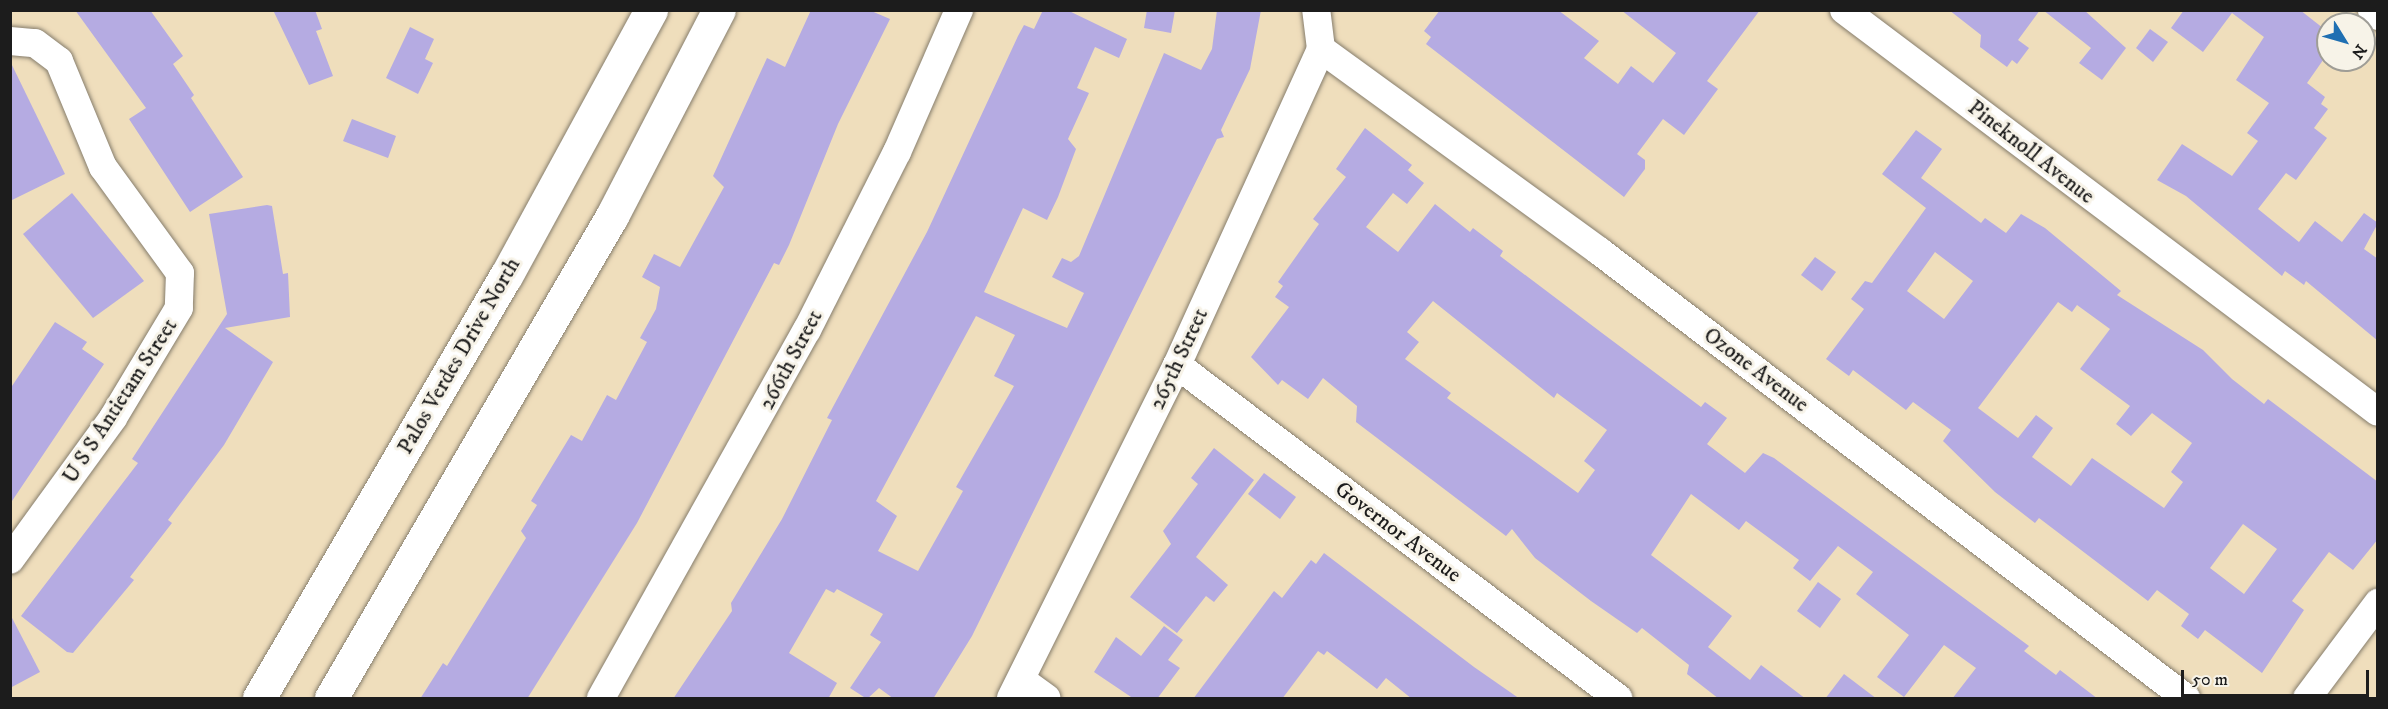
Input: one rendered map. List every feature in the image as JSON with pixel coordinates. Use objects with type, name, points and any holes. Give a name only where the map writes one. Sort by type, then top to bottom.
[{"type":"main road","name":"Palos Verdes Drive North","points":[[259,699],[507,276],[651,10]]},
{"type":"main road","points":[[331,699],[612,216],[719,10]]},
{"type":"street","name":"266th Street","points":[[601,699],[807,330],[897,152],[959,10]]},
{"type":"street","points":[[1316,10],[1321,50]]},
{"type":"street","name":"Pineknoll Avenue","points":[[1844,10],[2216,295],[2378,412]]},
{"type":"street","name":"U S S Antietam Street","points":[[10,41],[35,43],[59,61],[103,166],[180,273],[180,308],[113,418],[10,560]]},
{"type":"street","name":"265th Street","points":[[1017,690],[1177,365],[1321,50]]},
{"type":"street","name":"Ozone Avenue","points":[[1321,50],[1599,251],[2186,699]]},
{"type":"street","name":"Governor Avenue","points":[[1177,365],[1618,699]]},
{"type":"street","points":[[2307,699],[2378,603]]},
{"type":"street","points":[[1017,690],[1046,699]]},
{"type":"building","points":[[75,10],[150,10],[183,56],[173,64],[194,95],[191,98],[243,177],[190,212],[129,119],[146,108]]},
{"type":"building","points":[[273,10],[315,10],[322,29],[316,31],[333,76],[309,85]]},
{"type":"building","points":[[811,10],[869,10],[890,19],[838,124],[779,265],[774,263],[637,523],[527,699],[420,699],[443,663],[447,666],[526,538],[521,531],[537,505],[531,501],[571,435],[582,441],[607,395],[616,400],[647,342],[640,338],[656,309],[660,287],[642,277],[654,254],[680,267],[724,187],[713,176],[767,58],[785,67]]},
{"type":"building","points":[[1043,10],[1067,10],[1127,39],[1119,58],[1095,47],[1077,88],[1089,93],[1068,139],[1076,149],[1058,197],[1047,220],[1023,208],[984,292],[1067,328],[1084,293],[1052,277],[1062,258],[1071,262],[1079,256],[1164,53],[1201,70],[1212,49],[1217,10],[1261,10],[1250,69],[1221,130],[1224,137],[1217,139],[972,636],[933,699],[894,699],[879,688],[867,699],[850,688],[881,642],[870,635],[883,614],[837,589],[834,593],[826,589],[789,653],[837,683],[828,699],[673,699],[732,611],[731,603],[782,519],[832,420],[827,418],[927,232],[1018,36],[1024,25],[1034,29]],"holes":[[[976,316],[1015,335],[994,376],[1014,386],[956,487],[963,491],[918,571],[878,551],[897,516],[876,501]]]},
{"type":"building","points":[[1147,10],[1175,10],[1171,33],[1144,28]]},
{"type":"building","points":[[1440,10],[1558,10],[1599,41],[1584,58],[1618,84],[1631,66],[1653,83],[1676,53],[1621,10],[1760,10],[1707,81],[1718,89],[1684,135],[1663,119],[1637,154],[1645,160],[1645,169],[1624,197],[1426,44],[1431,37],[1424,31]]},
{"type":"building","points":[[1949,10],[2040,10],[2018,40],[2029,48],[2017,64],[2012,60],[2007,67],[1980,47],[1981,35]]},
{"type":"building","points":[[2043,10],[2084,10],[2126,48],[2102,80],[2079,63],[2091,48]]},
{"type":"building","points":[[2184,10],[2300,10],[2316,23],[2316,70],[2307,83],[2325,97],[2321,104],[2328,109],[2314,128],[2327,138],[2296,180],[2286,173],[2258,209],[2299,242],[2315,221],[2342,242],[2364,213],[2378,223],[2364,249],[2378,259],[2378,341],[2306,281],[2304,285],[2285,271],[2282,276],[2186,196],[2157,180],[2182,144],[2232,176],[2258,141],[2247,133],[2269,103],[2236,80],[2264,37],[2232,13],[2203,52],[2171,28]]},
{"type":"building","points":[[410,27],[434,39],[425,59],[433,63],[418,94],[386,78]]},
{"type":"building","points":[[2150,29],[2168,42],[2153,62],[2136,48]]},
{"type":"building","points":[[10,61],[65,174],[10,201]]},
{"type":"building","points":[[352,119],[396,136],[388,158],[343,141]]},
{"type":"building","points":[[1365,128],[1412,165],[1408,170],[1424,183],[1407,204],[1393,193],[1366,227],[1398,252],[1435,204],[1470,232],[1473,228],[1503,251],[1500,256],[1602,333],[1701,407],[1705,402],[1727,418],[1707,444],[1745,473],[1763,453],[1774,458],[2029,646],[2024,651],[2056,675],[2060,670],[2098,699],[1952,699],[1976,668],[1944,645],[1904,697],[1877,677],[1909,635],[1856,594],[1873,572],[1838,546],[1810,581],[1793,568],[1799,560],[1746,521],[1739,530],[1691,494],[1651,555],[1732,616],[1708,647],[1750,680],[1761,665],[1806,699],[1719,699],[1687,674],[1689,665],[1642,628],[1637,633],[1591,601],[1535,558],[1512,529],[1506,536],[1356,422],[1357,406],[1323,378],[1308,399],[1282,380],[1278,385],[1251,357],[1289,307],[1275,297],[1283,286],[1278,282],[1319,224],[1313,219],[1346,177],[1336,169]],"holes":[[[1433,301],[1554,398],[1557,393],[1607,430],[1584,461],[1595,470],[1578,493],[1447,398],[1451,393],[1405,359],[1419,342],[1407,332]]]},
{"type":"building","points":[[1916,130],[1942,149],[1921,178],[1981,223],[1985,218],[2006,233],[2021,214],[2045,228],[2121,291],[2117,295],[2203,350],[2232,379],[2264,404],[2268,399],[2378,482],[2378,539],[2353,570],[2329,552],[2292,601],[2304,610],[2262,673],[2205,630],[2198,639],[2181,626],[2189,614],[2157,590],[2148,601],[2039,518],[2035,523],[1995,492],[1943,441],[1951,430],[1913,402],[1906,410],[1853,370],[1849,376],[1826,359],[1864,309],[1851,299],[1865,281],[1872,283],[1926,208],[1882,174]],"holes":[[[1935,252],[1973,281],[1944,319],[1907,291]],[[2058,302],[2072,312],[2077,305],[2110,329],[2080,369],[2130,406],[2116,424],[2131,436],[2152,413],[2192,443],[2171,472],[2183,482],[2164,508],[2092,458],[2071,486],[2032,457],[2053,428],[2036,415],[2018,438],[1978,408]],[[2243,524],[2277,549],[2244,594],[2210,568]]]},
{"type":"building","points":[[72,193],[144,281],[93,318],[23,234]]},
{"type":"building","points":[[272,206],[283,274],[288,273],[290,317],[225,328],[273,362],[224,445],[168,520],[172,523],[130,577],[134,580],[73,653],[67,652],[21,616],[138,463],[132,459],[227,314],[209,214]]},
{"type":"building","points":[[1815,257],[1836,272],[1822,291],[1801,275]]},
{"type":"building","points":[[55,322],[87,342],[82,349],[104,364],[10,504],[10,389]]},
{"type":"building","points":[[1214,448],[1254,480],[1196,557],[1228,585],[1214,602],[1206,596],[1177,633],[1130,597],[1171,544],[1163,531],[1198,484],[1191,478]]},
{"type":"building","points":[[1264,473],[1296,497],[1280,519],[1248,494]]},
{"type":"building","points":[[1324,553],[1474,667],[1520,699],[1412,699],[1386,678],[1377,689],[1327,651],[1324,655],[1318,651],[1282,699],[1193,699],[1274,591],[1282,598],[1311,560],[1316,564]]},
{"type":"building","points":[[1818,582],[1841,599],[1820,628],[1797,611]]},
{"type":"building","points":[[10,614],[40,672],[10,688]]},
{"type":"building","points":[[1164,626],[1183,640],[1168,660],[1180,668],[1157,699],[1134,699],[1094,672],[1116,637],[1141,656]]},
{"type":"building","points":[[1844,674],[1877,699],[1825,699]]}]
